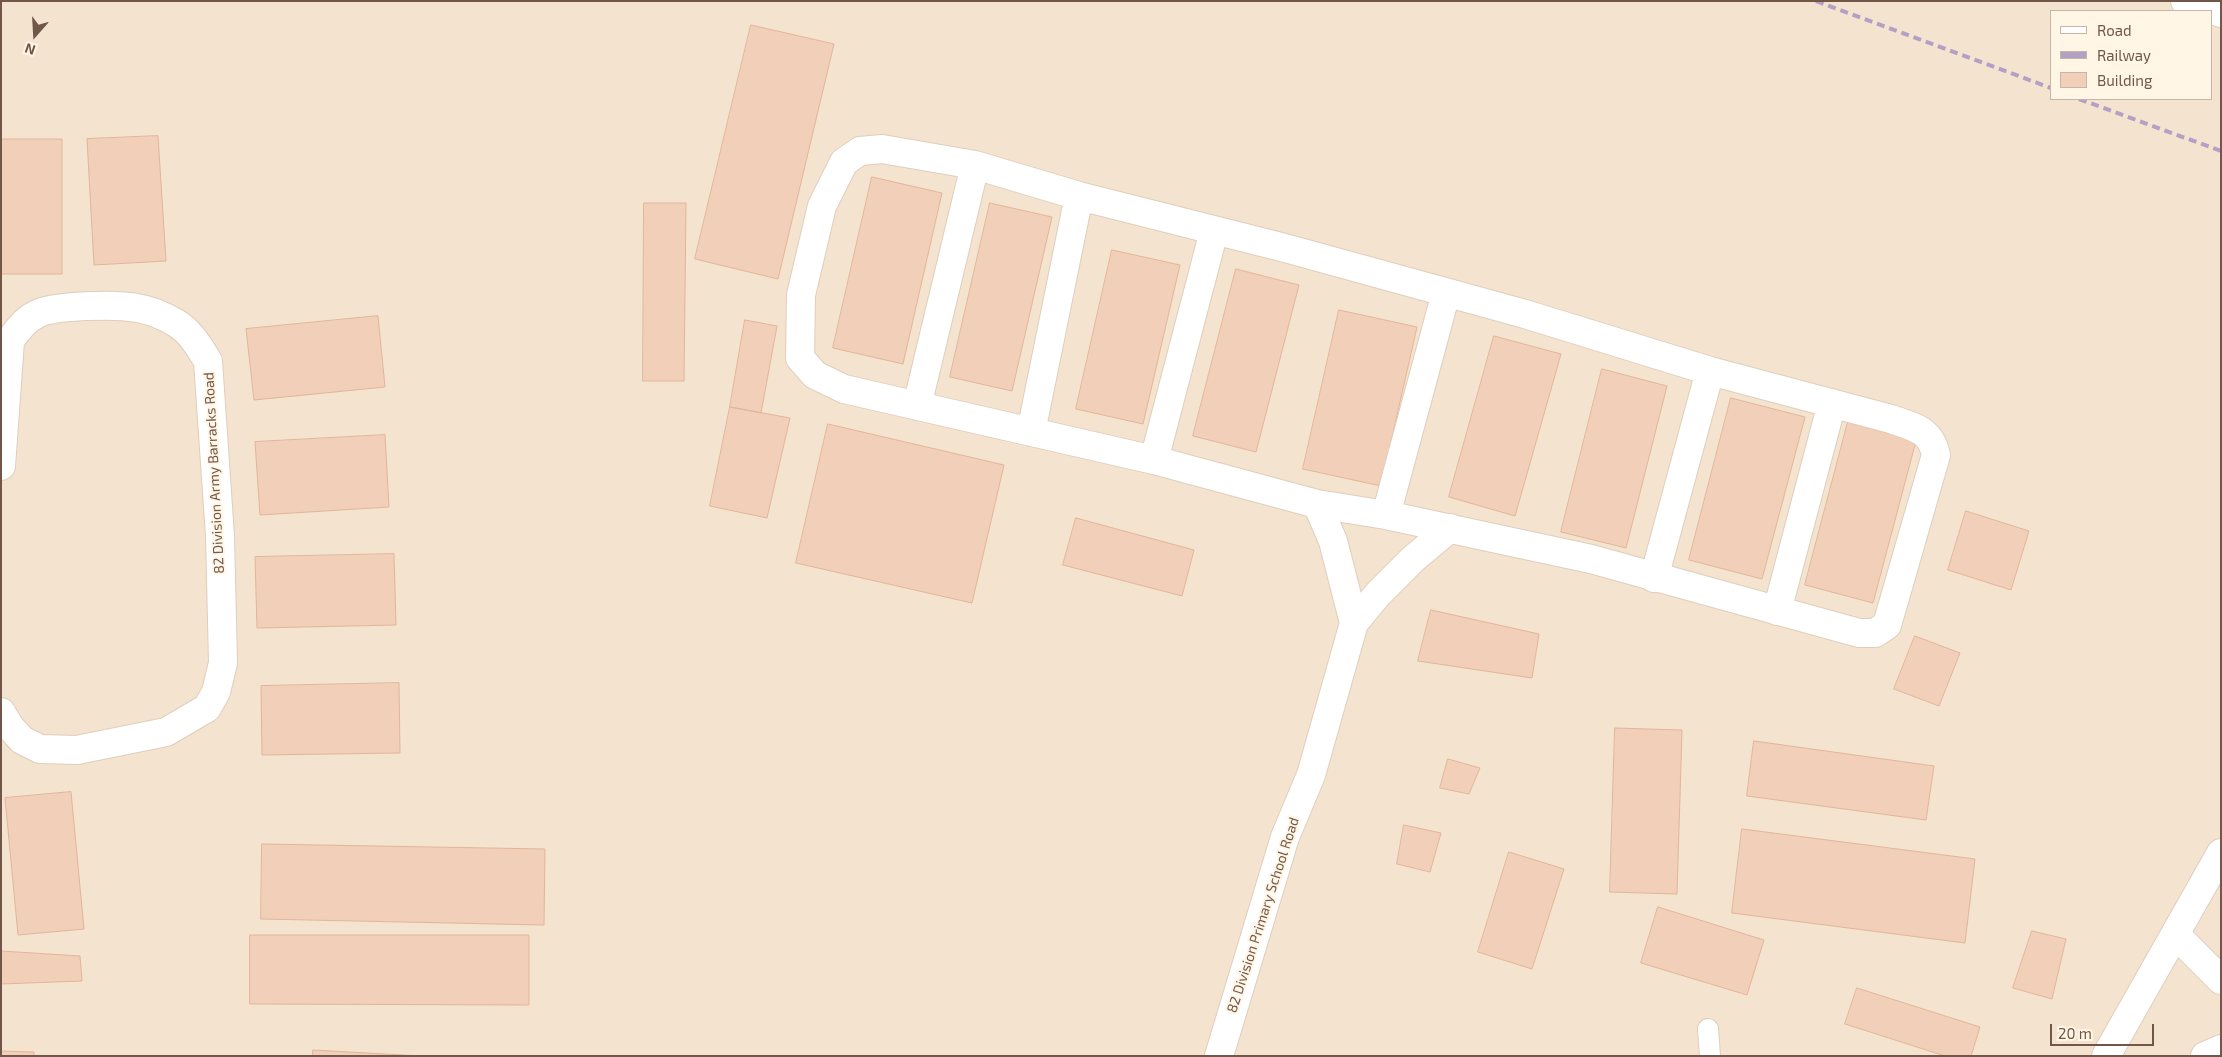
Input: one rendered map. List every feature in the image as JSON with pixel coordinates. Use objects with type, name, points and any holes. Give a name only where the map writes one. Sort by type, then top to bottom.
[{"type":"street","points":[[2185,1],[2221,13]]},
{"type":"street","points":[[882,148],[975,165],[1079,196],[1286,248],[1525,314],[1710,372],[1832,402],[1891,418],[1917,428],[1928,436],[1933,443],[1936,455],[1887,625],[1875,633],[1859,633],[1654,578],[1591,559],[1386,515],[1317,504],[1154,460],[844,389],[815,375],[800,358],[801,295],[822,206],[844,162],[860,151],[882,148]]},
{"type":"street","points":[[917,406],[975,165]]},
{"type":"street","points":[[1031,432],[1079,196]]},
{"type":"street","points":[[1154,460],[1214,231]]},
{"type":"street","points":[[1386,515],[1446,293]]},
{"type":"street","name":"82 Division Army Barracks Road","points":[[1,466],[10,341],[19,328],[37,314],[61,306],[136,308],[160,315],[178,324],[196,342],[208,361],[220,536],[223,663],[216,692],[207,708],[166,732],[77,750],[40,749],[22,740],[10,727],[1,712]]},
{"type":"street","points":[[1654,578],[1710,372]]},
{"type":"street","points":[[1777,611],[1832,402]]},
{"type":"street","points":[[1317,504],[1333,541],[1354,623]]},
{"type":"street","points":[[1354,623],[1378,594],[1413,559],[1450,528]]},
{"type":"street","name":"82 Division Primary School Road","points":[[1219,1056],[1285,837],[1312,775],[1354,623]]},
{"type":"street","points":[[2106,1056],[2221,853]]},
{"type":"street","points":[[2176,935],[2221,980]]},
{"type":"street","points":[[2205,1056],[2221,1049]]},
{"type":"lane","points":[[1708,1029],[1710,1056]]},
{"type":"shaded area","points":[[1,1],[2221,1],[2221,1056],[1,1056]]},
{"type":"building","points":[[751,25],[834,44],[778,279],[695,259]]},
{"type":"building","points":[[158,136],[166,261],[94,265],[87,139]]},
{"type":"building","points":[[1,139],[62,139],[62,274],[1,274]]},
{"type":"building","points":[[872,177],[942,193],[903,364],[833,348]]},
{"type":"building","points":[[644,203],[686,203],[684,381],[643,381]]},
{"type":"building","points":[[990,203],[1052,217],[1012,391],[950,377]]},
{"type":"building","points":[[1112,250],[1180,265],[1143,424],[1076,409]]},
{"type":"building","points":[[1236,269],[1299,285],[1256,452],[1193,436]]},
{"type":"building","points":[[1339,310],[1417,327],[1381,486],[1303,469]]},
{"type":"building","points":[[378,316],[385,387],[254,400],[246,329]]},
{"type":"building","points":[[745,320],[777,326],[761,413],[730,407]]},
{"type":"building","points":[[1494,336],[1561,354],[1515,516],[1449,497]]},
{"type":"building","points":[[1602,369],[1667,386],[1626,548],[1561,532]]},
{"type":"building","points":[[1731,398],[1805,417],[1762,579],[1689,560]]},
{"type":"building","points":[[730,407],[790,418],[767,518],[710,506]]},
{"type":"building","points":[[1848,422],[1916,441],[1873,603],[1805,585]]},
{"type":"building","points":[[828,424],[1004,465],[972,603],[796,563]]},
{"type":"building","points":[[385,435],[389,507],[260,515],[255,442]]},
{"type":"building","points":[[1966,511],[2029,531],[2011,590],[1948,570]]},
{"type":"building","points":[[1076,518],[1194,550],[1182,596],[1063,565]]},
{"type":"building","points":[[394,554],[396,625],[257,628],[255,557]]},
{"type":"building","points":[[1431,610],[1539,634],[1532,678],[1418,661]]},
{"type":"building","points":[[1915,636],[1960,653],[1939,706],[1894,689]]},
{"type":"building","points":[[399,683],[400,753],[262,755],[261,686]]},
{"type":"building","points":[[1615,728],[1682,730],[1677,894],[1610,892]]},
{"type":"building","points":[[1754,741],[1934,766],[1926,820],[1747,796]]},
{"type":"building","points":[[1448,759],[1480,768],[1469,794],[1440,788]]},
{"type":"building","points":[[71,792],[84,929],[18,935],[5,798]]},
{"type":"building","points":[[1404,825],[1441,833],[1430,872],[1397,864]]},
{"type":"building","points":[[1742,829],[1975,859],[1965,943],[1732,913]]},
{"type":"building","points":[[262,844],[545,849],[544,925],[261,919]]},
{"type":"building","points":[[1509,852],[1564,869],[1532,969],[1478,952]]},
{"type":"building","points":[[1658,907],[1764,940],[1747,995],[1641,963]]},
{"type":"building","points":[[2032,931],[2066,939],[2052,999],[2013,988]]},
{"type":"building","points":[[250,935],[529,935],[529,1005],[250,1004]]},
{"type":"building","points":[[1,951],[80,956],[82,981],[1,984]]},
{"type":"building","points":[[1857,988],[1980,1027],[1971,1056],[1945,1056],[1845,1024]]},
{"type":"building","points":[[313,1050],[421,1056],[313,1056]]},
{"type":"building","points":[[1,1051],[34,1052],[34,1056],[1,1056]]},
{"type":"railway","points":[[1816,1],[2050,88]]},
{"type":"railway","points":[[2082,100],[2221,151]]}]
